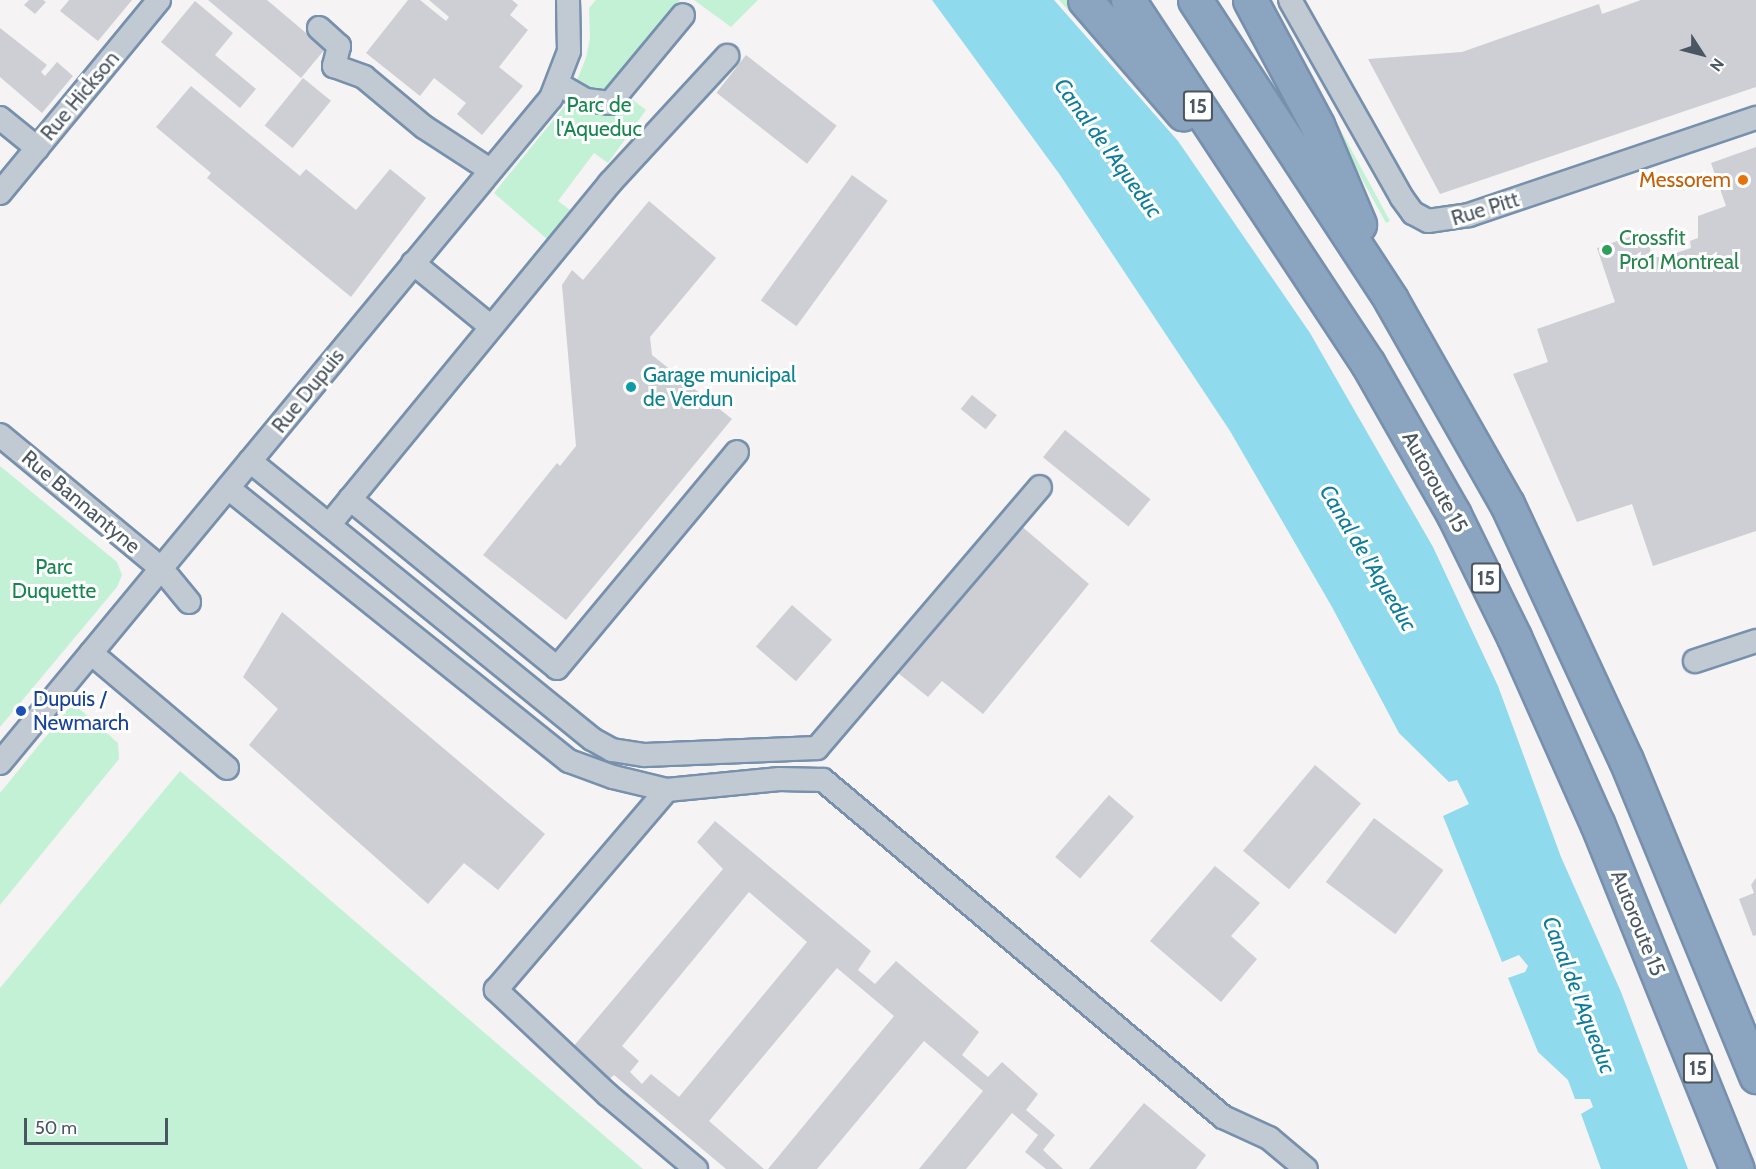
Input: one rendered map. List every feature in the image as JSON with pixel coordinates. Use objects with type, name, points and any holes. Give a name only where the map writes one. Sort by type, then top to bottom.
[{"type":"highway","points":[[1085,0],[1269,212]]},
{"type":"highway","name":"Autoroute 15","points":[[1128,0],[1269,212],[1404,424],[1490,586],[1597,823],[1737,1169]]},
{"type":"highway","name":"15","points":[[1195,0],[1391,300],[1484,460],[1552,595],[1657,833],[1756,1076]]},
{"type":"highway","points":[[1250,0],[1317,125],[1391,300]]},
{"type":"street","name":"Rue Hickson","points":[[0,193],[159,0]]},
{"type":"street","name":"Rue Dupuis","points":[[1,760],[413,262],[541,112],[558,84],[572,35],[568,0]]},
{"type":"street","name":"Rue Pitt","points":[[1290,0],[1402,198],[1413,213],[1428,221],[1458,218],[1756,118]]},
{"type":"street","points":[[558,84],[586,100],[610,103],[683,15]]},
{"type":"street","points":[[319,28],[339,46],[334,66],[364,77],[424,127],[490,171]]},
{"type":"street","points":[[329,525],[490,326],[610,183],[727,56]]},
{"type":"street","points":[[0,118],[37,148]]},
{"type":"street","points":[[413,262],[490,326]]},
{"type":"street","name":"Rue Bannantyne","points":[[0,435],[161,568],[189,602]]},
{"type":"street","points":[[350,499],[557,668],[737,452]]},
{"type":"street","points":[[250,460],[592,739],[612,750],[645,755],[816,748],[1040,487]]},
{"type":"street","points":[[228,488],[321,567],[569,761],[667,790],[779,779],[824,780],[1223,1117],[1269,1138],[1306,1169]]},
{"type":"street","points":[[1695,661],[1756,641]]},
{"type":"street","points":[[91,653],[227,768]]},
{"type":"street","points":[[667,790],[496,990],[608,1095],[696,1169]]},
{"type":"green space","name":"Parc de l'Aqueduc","points":[[596,0],[680,0],[613,85],[646,110],[608,163],[594,153],[558,201],[570,210],[547,239],[494,193],[568,102],[586,58],[590,38],[589,8]]},
{"type":"green space","points":[[694,0],[758,0],[731,27]]},
{"type":"green space","points":[[1059,0],[1071,0],[1153,106],[1139,90]]},
{"type":"green space","points":[[1264,0],[1270,0],[1390,221],[1386,223]]},
{"type":"green space","name":"Parc Duquette","points":[[0,466],[117,562],[122,575],[117,587],[0,727]]},
{"type":"green space","points":[[73,703],[118,743],[119,759],[0,905],[0,793]]},
{"type":"green space","points":[[180,771],[643,1169],[0,1169],[0,988]]},
{"type":"water","name":"Canal de l'Aqueduc","points":[[932,0],[1054,0],[1178,141],[1310,333],[1433,547],[1498,686],[1561,857],[1621,992],[1688,1169],[1601,1169],[1581,1114],[1593,1107],[1590,1099],[1575,1099],[1568,1080],[1538,1052],[1508,978],[1525,972],[1528,966],[1519,955],[1502,962],[1443,816],[1469,804],[1457,780],[1449,782],[1399,733],[1332,607],[1230,431],[1060,175]]},
{"type":"building","points":[[29,0],[46,2],[35,14],[24,5]]},
{"type":"building","points":[[69,0],[132,0],[98,41],[60,11]]},
{"type":"building","points":[[208,0],[267,0],[325,49],[301,78]]},
{"type":"building","points":[[408,0],[420,0],[446,21],[449,17],[429,0],[512,0],[518,5],[510,15],[528,30],[499,67],[523,86],[482,135],[457,114],[466,103],[434,78],[420,96],[366,53]]},
{"type":"building","points":[[1641,0],[1756,0],[1756,87],[1440,194],[1368,59],[1462,52],[1599,4],[1602,14]]},
{"type":"building","points":[[195,1],[233,33],[215,55],[256,89],[240,108],[161,42]]},
{"type":"building","points":[[0,28],[47,65],[41,72],[45,76],[57,62],[73,76],[42,113],[0,77]]},
{"type":"building","points":[[746,55],[837,126],[807,164],[716,93]]},
{"type":"building","points":[[303,78],[331,101],[293,148],[265,125]]},
{"type":"building","points":[[191,86],[300,176],[306,169],[356,210],[390,169],[426,198],[351,297],[207,178],[211,173],[156,127]]},
{"type":"building","points":[[1756,147],[1756,531],[1653,566],[1632,504],[1577,522],[1513,374],[1548,362],[1537,329],[1615,302],[1597,248],[1644,232],[1653,257],[1664,257],[1691,248],[1690,241],[1698,238],[1698,216],[1726,206],[1711,163]]},
{"type":"building","points":[[852,175],[888,201],[796,326],[761,300]]},
{"type":"building","name":"Garage municipal de Verdun","points":[[649,201],[716,258],[650,337],[652,355],[732,419],[566,620],[483,555],[557,463],[560,466],[576,446],[562,285],[572,270],[583,280]]},
{"type":"building","points":[[972,395],[997,415],[986,429],[961,409]]},
{"type":"building","points":[[1065,430],[1150,499],[1128,526],[1043,457]]},
{"type":"building","points":[[1019,524],[1089,584],[983,714],[942,681],[928,697],[898,673]]},
{"type":"building","points":[[792,605],[832,640],[796,681],[756,647]]},
{"type":"building","points":[[282,612],[545,834],[498,890],[464,863],[428,904],[249,745],[278,709],[243,677]]},
{"type":"building","points":[[1315,765],[1361,804],[1289,889],[1243,851]]},
{"type":"building","points":[[1109,795],[1134,817],[1080,879],[1055,857]]},
{"type":"building","points":[[1374,818],[1443,870],[1395,934],[1326,882]]},
{"type":"building","points":[[715,821],[871,951],[858,970],[875,984],[896,961],[979,1032],[962,1055],[988,1077],[1002,1062],[1038,1094],[1026,1110],[1055,1135],[1043,1150],[1063,1169],[1046,1169],[1025,1152],[1038,1135],[1012,1113],[966,1169],[919,1169],[983,1091],[924,1041],[817,1169],[768,1169],[894,1016],[837,968],[709,1121],[764,1169],[726,1169],[614,1075],[607,1081],[576,1057],[581,1052],[573,1047],[723,869],[697,842]],"holes":[[[749,892],[807,942],[679,1097],[651,1074],[642,1084],[630,1072],[639,1061],[622,1046]]]},
{"type":"building","points":[[1215,866],[1260,903],[1231,936],[1257,959],[1221,1002],[1150,941]]},
{"type":"building","points":[[1756,878],[1756,935],[1753,936],[1739,899],[1754,893],[1751,885]]},
{"type":"building","points":[[1144,1103],[1206,1155],[1196,1169],[1089,1169]]},
{"type":"place","name":"Messorem","points":[[1743,180]]},
{"type":"place","name":"Crossfit Pro1 Montreal","points":[[1607,250]]},
{"type":"place","name":"Garage municipal de Verdun","points":[[631,387]]},
{"type":"place","name":"Dupuis / Newmarch","points":[[21,711]]}]
